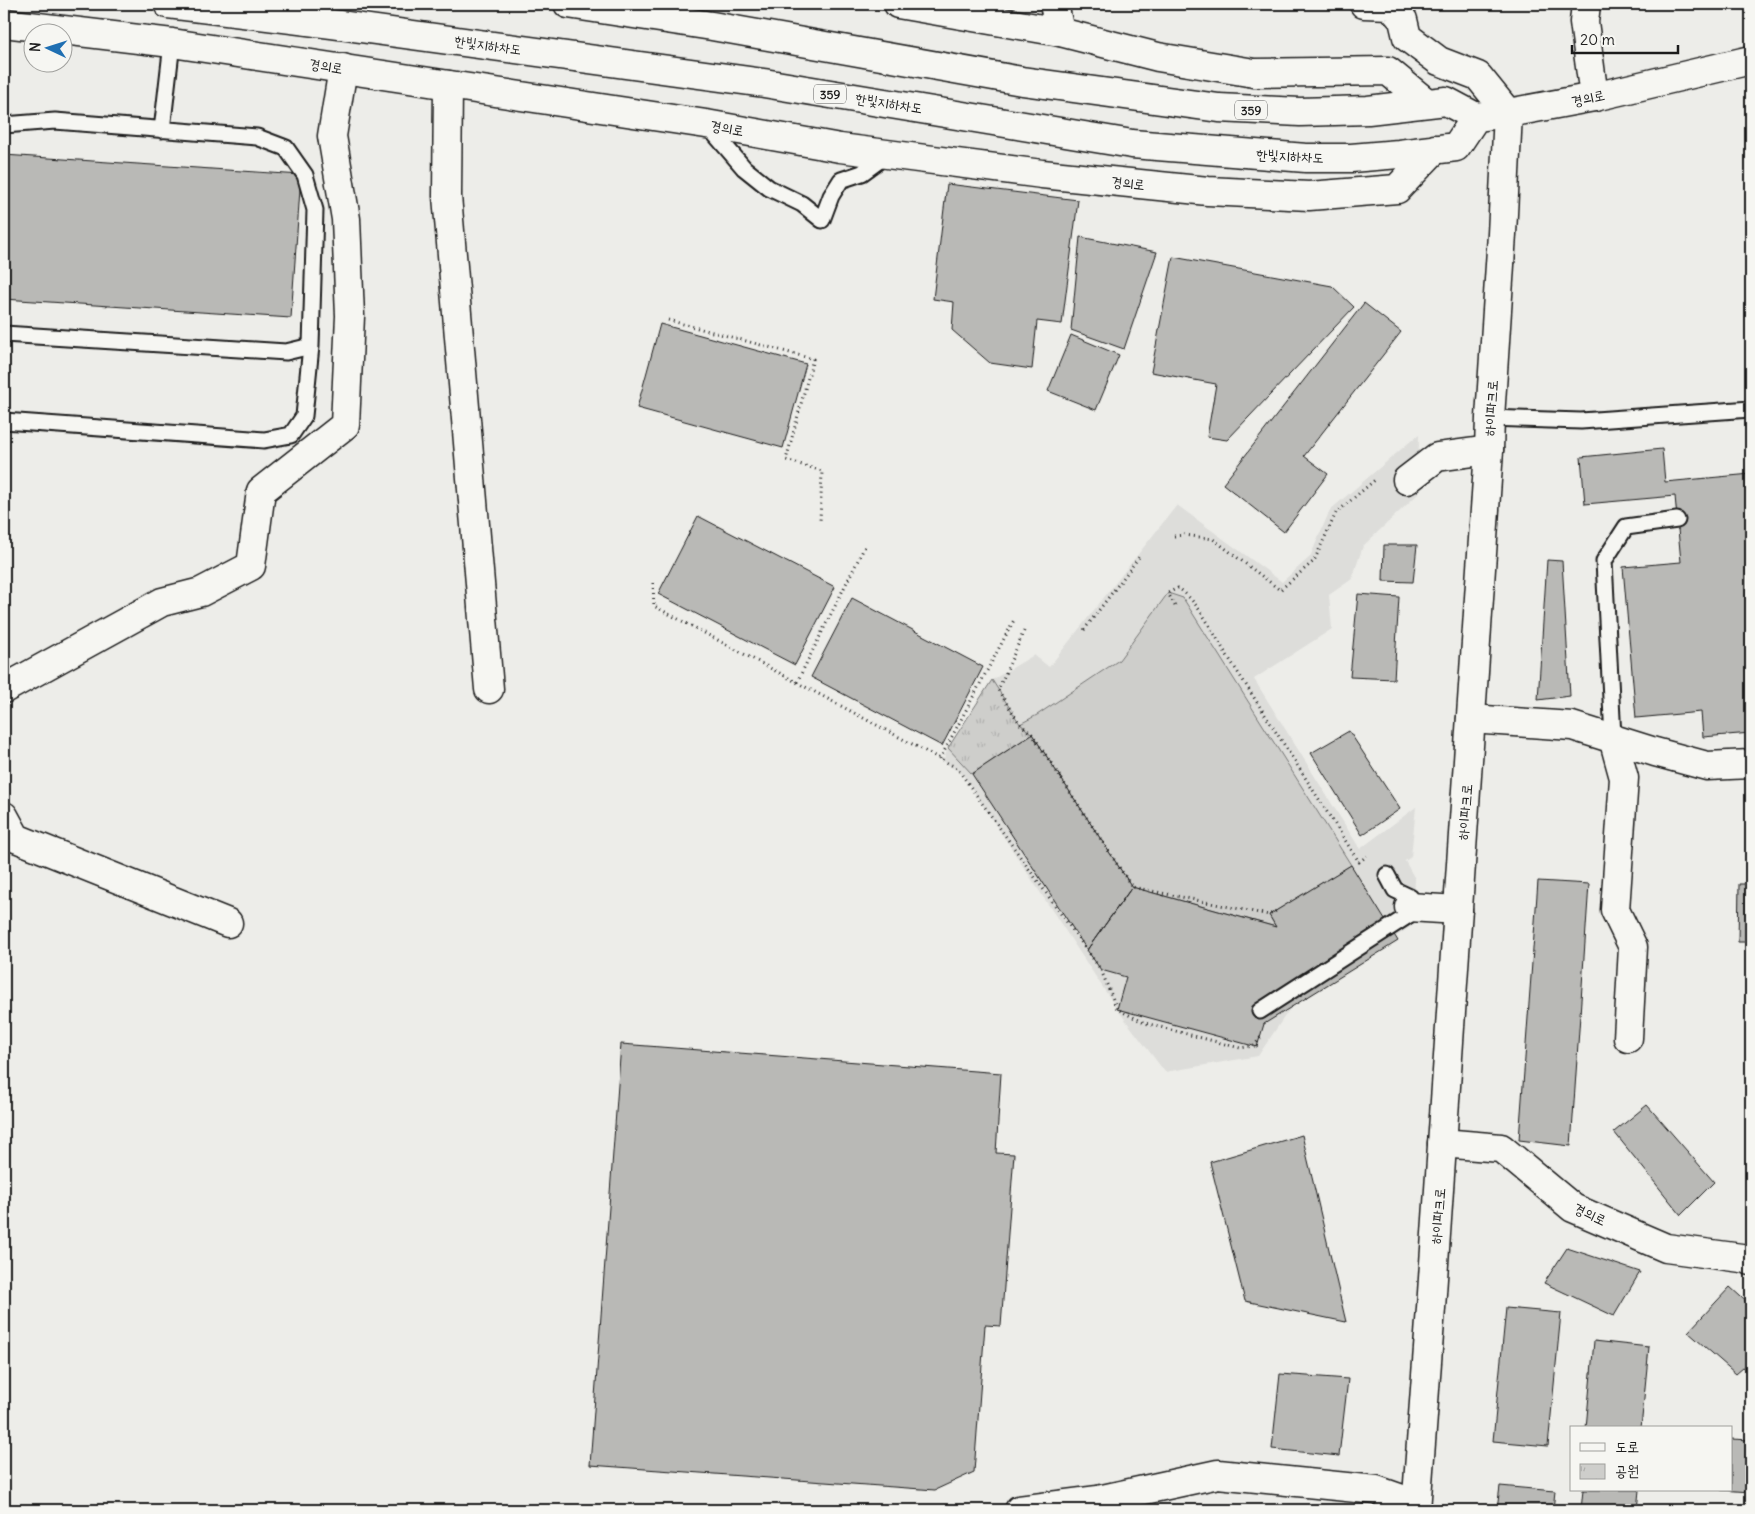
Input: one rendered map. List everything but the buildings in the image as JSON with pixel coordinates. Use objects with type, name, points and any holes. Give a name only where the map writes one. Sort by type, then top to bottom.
[{"type":"street","name":"한빛지하차도","points":[[168,4],[332,24],[764,83],[1132,144],[1306,158],[1351,158],[1456,147],[1476,117]]},
{"type":"street","name":"359","points":[[568,4],[722,28],[1022,81],[1219,108],[1300,112],[1368,110],[1446,101],[1476,117]]},
{"type":"street","points":[[898,4],[950,7],[1158,57],[1254,73],[1388,71],[1427,103]]},
{"type":"street","points":[[1054,4],[1060,32]]},
{"type":"street","points":[[1364,4],[1390,5],[1403,20],[1407,37],[1439,61],[1478,76],[1508,113]]},
{"type":"street","points":[[1586,4],[1584,22],[1594,97]]},
{"type":"street","name":"경의로","points":[[4,23],[172,43],[343,68],[706,124],[840,148],[1051,175],[1208,190],[1308,196],[1397,189],[1435,149]]},
{"type":"street","name":"경의로","points":[[1476,117],[1594,97],[1751,60]]},
{"type":"street","points":[[4,689],[162,602],[201,592],[251,566],[261,491],[346,425],[350,316],[346,229],[332,136],[343,68]]},
{"type":"street","points":[[448,85],[448,196],[489,689]]},
{"type":"street","name":"하이파크로","points":[[1416,1507],[1489,450],[1508,113]]},
{"type":"street","points":[[1407,480],[1437,457],[1489,450]]},
{"type":"street","points":[[1471,719],[1572,726],[1706,766],[1751,764]]},
{"type":"street","points":[[1612,738],[1624,778],[1615,910],[1633,947],[1628,1038]]},
{"type":"street","points":[[4,816],[16,838],[228,923]]},
{"type":"street","points":[[1410,906],[1458,910]]},
{"type":"street","name":"경의로","points":[[1442,1143],[1501,1148],[1573,1208],[1666,1248],[1748,1259],[1751,1261]]},
{"type":"street","points":[[1019,1510],[1098,1500],[1218,1474],[1376,1490],[1416,1507]]},
{"type":"lane","points":[[162,130],[172,43]]},
{"type":"lane","points":[[4,125],[56,121],[257,137],[286,148],[305,175],[315,210],[311,346],[304,416],[291,435],[264,440],[4,421]]},
{"type":"lane","points":[[706,124],[744,168],[769,188],[802,204],[822,220],[831,196],[841,180],[862,173],[888,154]]},
{"type":"lane","points":[[4,334],[286,352],[311,346]]},
{"type":"lane","points":[[1490,418],[1581,421],[1751,409]]},
{"type":"lane","points":[[1612,738],[1604,560],[1626,527],[1677,520]]},
{"type":"lane","points":[[1260,1011],[1410,915],[1410,897],[1395,890],[1387,875]]},
{"type":"path","points":[[668,320],[813,359],[786,460],[822,471],[820,522]]},
{"type":"path","points":[[1174,536],[1185,534],[1213,539],[1280,590],[1314,561],[1336,513],[1380,476]]},
{"type":"path","points":[[797,682],[866,544]]},
{"type":"path","points":[[1084,630],[1139,557]]},
{"type":"path","points":[[654,583],[654,606],[957,768],[1088,950],[1101,970],[1118,1009],[1145,1023],[1240,1048],[1254,1046],[1264,1032],[1260,1011]]},
{"type":"path","points":[[1175,606],[1168,593],[1178,588],[1186,593],[1207,623],[1359,862],[1371,854],[1387,875]]},
{"type":"path","points":[[940,759],[1014,620]]},
{"type":"path","points":[[1024,631],[998,690],[1020,724],[1032,734],[1132,887],[1269,915],[1276,911]]},
{"type":"shaded area","points":[[1419,434],[1418,494],[1363,546],[1352,579],[1329,595],[1332,629],[1254,679],[1360,849],[1416,807],[1411,857],[1405,861],[1415,879],[1413,925],[1291,1007],[1258,1056],[1165,1072],[1117,1009],[963,775],[943,761],[948,748],[992,680],[1034,655],[1049,667],[1177,505],[1282,582],[1310,557],[1330,510]]},
{"type":"green space","points":[[1168,593],[1183,598],[1351,865],[1269,915],[1276,927],[1132,887],[1032,734],[1020,724],[1037,715],[1119,660]]},
{"type":"green space","points":[[992,680],[1020,724],[1032,734],[972,774],[948,748]]}]
